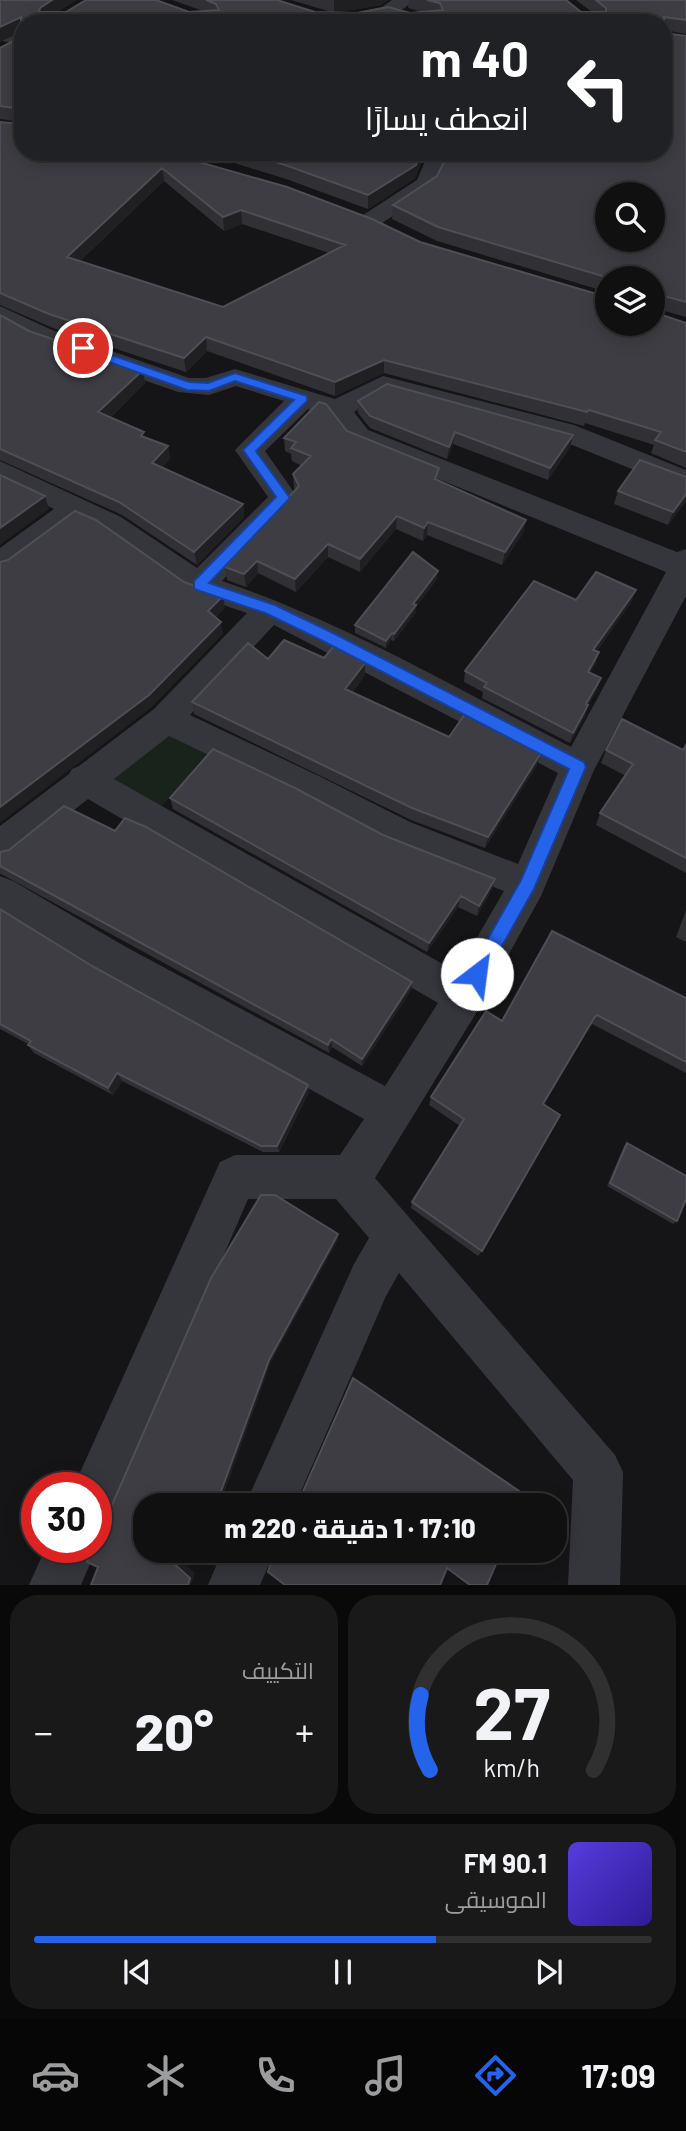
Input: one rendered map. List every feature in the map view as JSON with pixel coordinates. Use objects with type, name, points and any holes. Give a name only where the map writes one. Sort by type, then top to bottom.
[{"type":"street","points":[[378,14],[400,10]]},
{"type":"street","points":[[368,222],[426,184],[436,161]]},
{"type":"street","points":[[344,212],[393,231]]},
{"type":"street","points":[[0,314],[43,336],[187,386],[209,387],[235,377],[338,409],[358,436],[685,566],[578,767],[528,884],[464,997],[349,1181],[598,1472],[593,1585]]},
{"type":"street","points":[[338,409],[383,384],[564,431],[686,481]]},
{"type":"street","points":[[199,585],[284,498],[249,450],[302,399]]},
{"type":"street","points":[[0,471],[111,524],[199,585],[270,609],[578,767]]},
{"type":"street","points":[[2,561],[77,507]]},
{"type":"street","points":[[0,847],[166,719],[270,609]]},
{"type":"street","points":[[166,719],[397,833],[528,884]]},
{"type":"street","points":[[85,779],[464,997]]},
{"type":"street","points":[[0,893],[113,960],[392,1112]]},
{"type":"street","points":[[104,1472],[235,1177],[352,1177]]},
{"type":"street","points":[[275,1493],[370,1280],[396,1235]]},
{"type":"street","points":[[55,1585],[65,1563]]},
{"type":"street","points":[[234,1585],[244,1563]]},
{"type":"shaded area","points":[[169,727],[214,750],[159,809],[101,778]]},
{"type":"building","points":[[0,0],[52,0],[40,8],[39,12],[66,12],[86,0],[156,0],[189,12],[219,10],[216,4],[206,0],[277,0],[315,12],[357,13],[388,7],[410,13],[443,10],[440,3],[427,0],[566,0],[581,12],[606,12],[606,8],[596,0],[686,0],[686,20],[672,18],[672,14],[14,14],[14,20],[0,27]]},
{"type":"building","points":[[672,34],[686,36],[686,302],[665,296],[665,266],[595,266],[595,274],[438,227],[393,205],[437,176],[444,161],[672,161]]},
{"type":"building","points":[[14,41],[14,108],[0,106],[0,48]]},
{"type":"building","points":[[0,122],[14,123],[14,161],[196,161],[287,187],[372,219],[420,242],[595,293],[595,336],[665,336],[665,316],[686,323],[686,452],[655,440],[661,432],[589,410],[587,412],[384,360],[335,382],[206,337],[184,358],[49,314],[0,293]],"holes":[[[162,168],[223,217],[241,210],[345,245],[223,307],[67,257]]]},
{"type":"building","points":[[272,161],[418,161],[416,165],[368,195]]},
{"type":"building","points":[[0,315],[29,331],[143,370],[98,412],[144,432],[141,436],[168,446],[152,463],[243,504],[194,552],[119,502],[0,449]]},
{"type":"building","points":[[387,384],[573,435],[550,468],[455,432],[449,447],[370,416],[358,401]]},
{"type":"building","points":[[319,402],[326,404],[347,431],[439,468],[435,479],[526,520],[505,552],[428,522],[424,528],[397,516],[360,559],[328,544],[295,579],[257,561],[244,574],[225,567],[299,486],[293,474],[311,456],[291,448],[296,442],[284,438]]},
{"type":"building","points":[[640,460],[686,477],[686,494],[673,512],[618,491]]},
{"type":"building","points":[[0,475],[45,496],[0,528]]},
{"type":"building","points":[[75,511],[96,520],[184,582],[223,596],[208,611],[221,622],[149,695],[0,807],[0,562],[8,560]]},
{"type":"building","points":[[413,552],[438,571],[394,634],[386,641],[355,625]]},
{"type":"building","points":[[596,572],[636,590],[593,650],[599,652],[588,672],[601,678],[573,733],[484,687],[487,683],[465,671],[534,581],[576,600]]},
{"type":"building","points":[[284,640],[324,658],[334,646],[365,663],[345,689],[449,737],[465,714],[541,753],[488,837],[412,808],[192,702],[248,643],[268,659]]},
{"type":"building","points":[[622,719],[683,750],[686,745],[686,858],[600,813],[633,764],[606,750]]},
{"type":"building","points":[[213,749],[295,788],[383,835],[495,879],[479,906],[461,896],[429,943],[170,798]]},
{"type":"building","points":[[64,806],[115,831],[125,818],[146,827],[412,982],[362,1059],[331,1039],[328,1045],[0,866],[0,852],[9,850]]},
{"type":"building","points":[[0,909],[92,966],[308,1085],[277,1146],[261,1146],[117,1073],[108,1088],[28,1045],[31,1041],[0,1024]]},
{"type":"building","points":[[552,931],[686,998],[686,1062],[597,1015],[543,1104],[560,1115],[482,1251],[412,1202],[464,1119],[431,1097],[486,1011],[502,1021]]},
{"type":"building","points":[[627,1143],[686,1176],[686,1199],[677,1221],[610,1183]]},
{"type":"building","points":[[261,1195],[275,1195],[338,1234],[269,1360],[220,1493],[133,1493],[133,1563],[173,1563],[190,1578],[188,1585],[91,1585],[98,1567],[89,1563],[112,1563],[112,1505],[211,1278]]},
{"type":"building","points":[[353,1378],[522,1493],[302,1493]]},
{"type":"building","points":[[271,1563],[496,1563],[487,1585],[470,1585],[447,1568],[440,1585],[285,1585],[268,1572]]},
{"type":"route","points":[[83,348],[187,386],[209,387],[235,377],[302,399],[249,450],[284,498],[199,585],[270,609],[578,767],[528,884],[477,974]]}]
